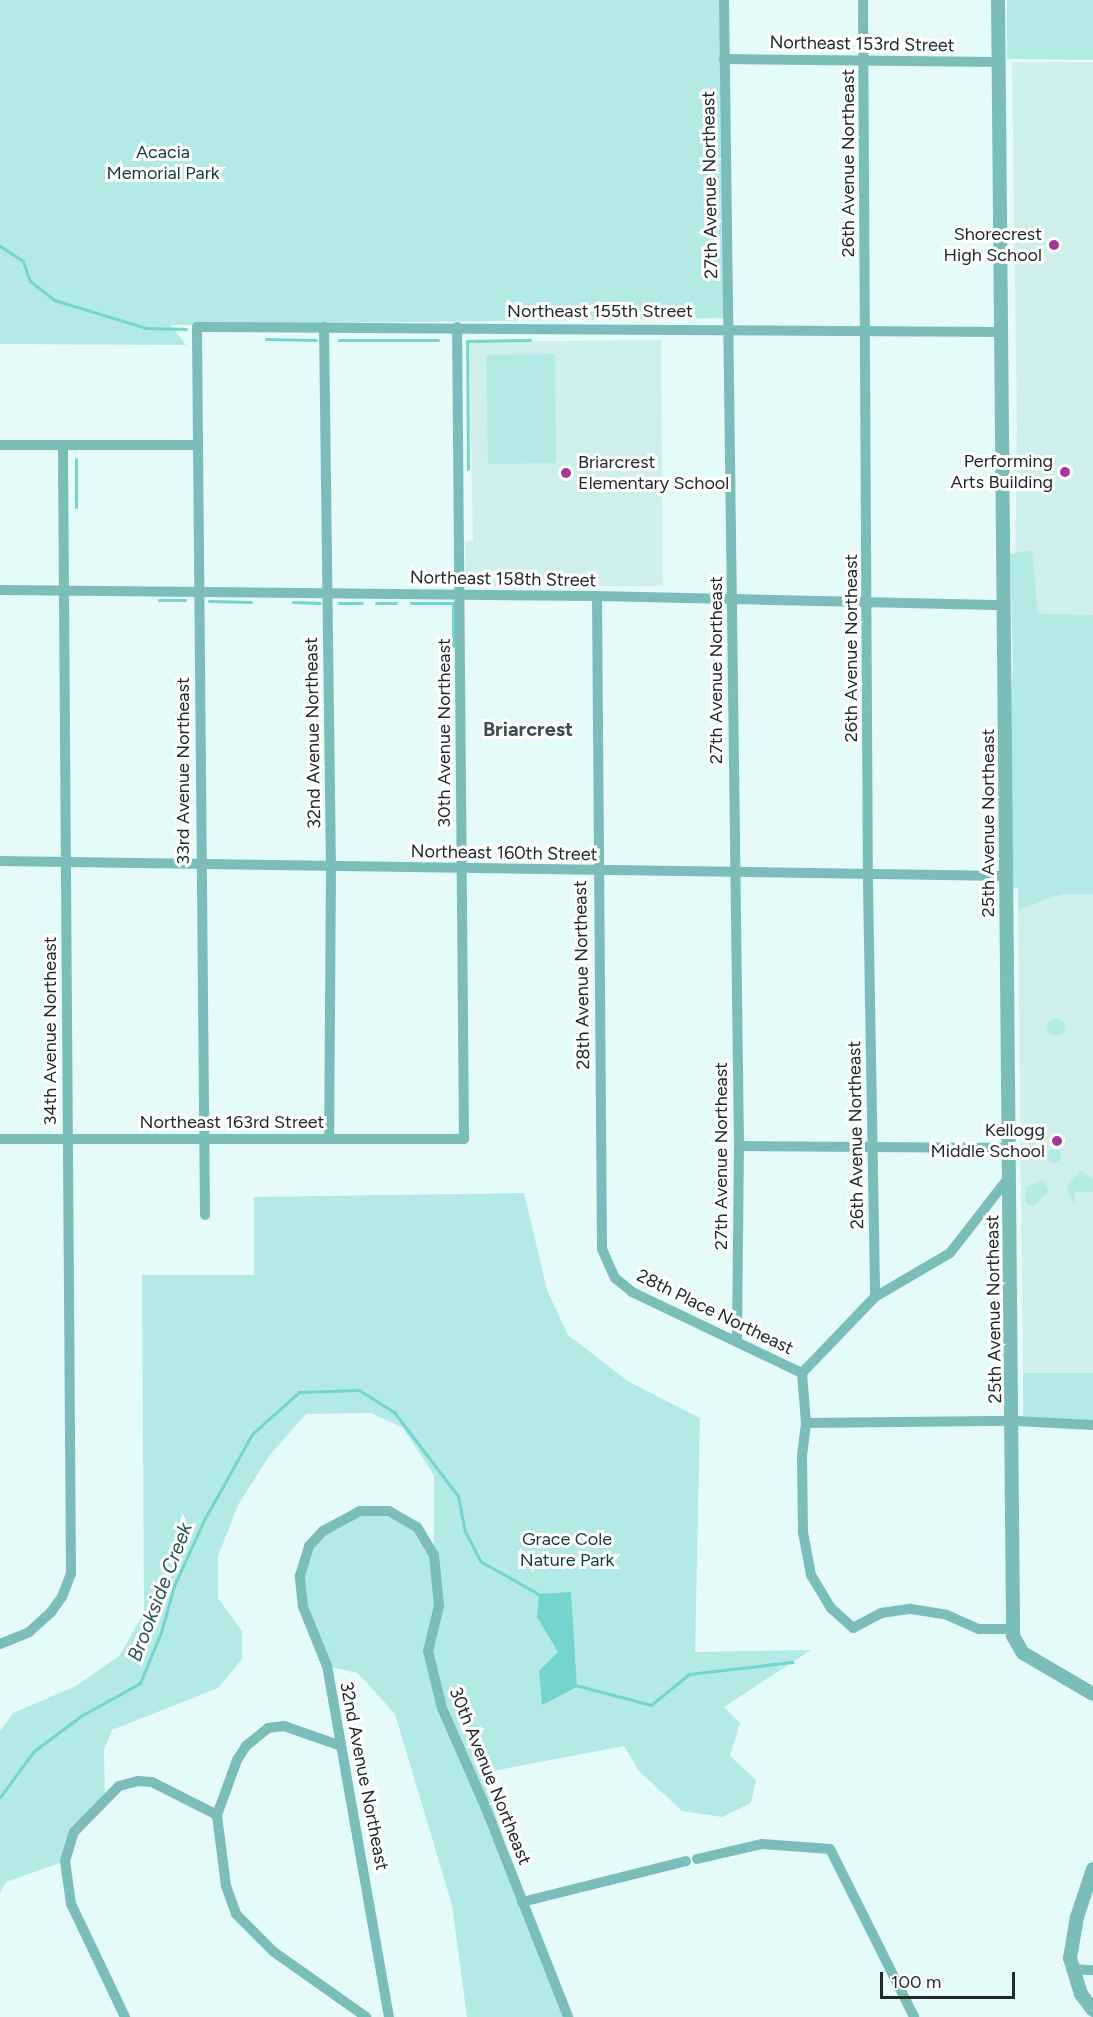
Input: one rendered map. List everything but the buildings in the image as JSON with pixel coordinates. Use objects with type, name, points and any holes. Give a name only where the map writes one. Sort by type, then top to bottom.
[{"type":"street","name":"27th Avenue Northeast","points":[[724,0],[739,1146],[737,1340]]},
{"type":"street","name":"26th Avenue Northeast","points":[[862,0],[868,602],[868,874],[875,1297]]},
{"type":"street","name":"25th Avenue Northeast","points":[[998,0],[1014,1421],[1013,1629],[1017,1645],[1023,1653],[1093,1694]]},
{"type":"street","name":"Northeast 153rd Street","points":[[724,59],[999,62]]},
{"type":"street","name":"Northeast 155th Street","points":[[197,327],[729,328],[1002,332]]},
{"type":"street","name":"33rd Avenue Northeast","points":[[197,327],[204,1215]]},
{"type":"street","name":"32nd Avenue Northeast","points":[[324,327],[331,867],[329,1139]]},
{"type":"street","name":"30th Avenue Northeast","points":[[457,327],[464,1139]]},
{"type":"street","points":[[0,445],[198,445]]},
{"type":"street","name":"34th Avenue Northeast","points":[[0,1644],[28,1632],[51,1612],[62,1597],[71,1574],[66,1139],[63,445]]},
{"type":"street","name":"Northeast 158th Street","points":[[0,591],[597,596],[1005,605]]},
{"type":"street","name":"28th Avenue Northeast","points":[[597,596],[597,871],[602,1249],[615,1278]]},
{"type":"street","name":"Northeast 160th Street","points":[[0,861],[1007,876]]},
{"type":"street","name":"Northeast 163rd Street","points":[[0,1139],[464,1139]]},
{"type":"street","points":[[739,1146],[1010,1148]]},
{"type":"street","points":[[1010,1176],[950,1253],[875,1297],[802,1372],[806,1423],[802,1458],[807,1558],[818,1589],[831,1608],[853,1628],[881,1613],[911,1609],[947,1615],[979,1629],[1013,1629]]},
{"type":"street","name":"28th Place Northeast","points":[[615,1278],[632,1292],[802,1372]]},
{"type":"street","points":[[806,1423],[1014,1421],[1093,1425]]},
{"type":"street","name":"30th Avenue Northeast","points":[[309,1546],[323,1532],[360,1511],[389,1511],[417,1527],[434,1555],[439,1606],[428,1651],[442,1708],[522,1902]]},
{"type":"street","name":"32nd Avenue Northeast","points":[[309,1546],[300,1576],[303,1607],[327,1666],[385,1976],[389,2017]]},
{"type":"street","points":[[341,1746],[284,1726],[268,1728],[246,1746],[237,1760],[217,1815],[226,1886],[236,1914],[274,1952],[366,2017]]},
{"type":"street","points":[[125,2017],[71,1904],[65,1861],[74,1832],[119,1786],[152,1782],[217,1815]]},
{"type":"street","points":[[567,2017],[522,1902],[762,1844],[831,1849],[914,2017]]},
{"type":"street","points":[[1093,1869],[1070,1946],[1071,1969],[1093,2010]]},
{"type":"street","points":[[1071,1969],[1093,1970]]},
{"type":"shaded area","name":"Shorecrest High School","points":[[1012,62],[1093,62],[1093,648],[1014,648],[1017,427]]},
{"type":"shaded area","name":"Briarcrest Elementary School","points":[[661,340],[663,586],[466,587],[465,542],[473,541],[469,342]]},
{"type":"shaded area","name":"Kellogg Middle School","points":[[1062,894],[1093,894],[1093,1374],[1023,1373],[1018,910]]},
{"type":"green space","name":"Acacia Memorial Park","points":[[0,0],[724,0],[724,318],[171,325],[186,345],[0,344]]},
{"type":"green space","points":[[1007,0],[1093,0],[1093,60],[1007,59]]},
{"type":"green space","points":[[555,354],[556,463],[488,464],[486,355]]},
{"type":"green space","points":[[1032,550],[1038,614],[1093,615],[1093,894],[1062,894],[1018,910],[1018,888],[1007,887],[1006,788],[1013,665],[1010,554]]},
{"type":"green space","points":[[1052,1018],[1060,1018],[1065,1023],[1063,1034],[1052,1036],[1047,1031],[1047,1023]]},
{"type":"green space","points":[[1051,1149],[1057,1149],[1061,1156],[1057,1163],[1051,1163],[1047,1159],[1047,1153]]},
{"type":"green space","points":[[1081,1171],[1093,1179],[1093,1192],[1075,1192],[1074,1204],[1066,1187]]},
{"type":"green space","points":[[1043,1180],[1049,1190],[1033,1207],[1026,1203],[1026,1187]]},
{"type":"green space","name":"Grace Cole Nature Park","points":[[524,1193],[547,1290],[568,1335],[629,1382],[700,1418],[695,1652],[811,1650],[724,1707],[740,1723],[730,1756],[756,1780],[751,1803],[722,1817],[682,1811],[639,1771],[624,1746],[482,1773],[524,1902],[568,2017],[467,2017],[452,1905],[395,1714],[358,1673],[327,1666],[303,1607],[300,1576],[309,1546],[360,1511],[389,1511],[417,1527],[434,1554],[434,1475],[403,1428],[371,1413],[306,1414],[269,1456],[238,1505],[218,1556],[218,1598],[242,1631],[242,1659],[218,1688],[112,1730],[104,1750],[105,1798],[74,1832],[65,1861],[6,1882],[0,1893],[0,1731],[13,1713],[76,1686],[119,1656],[144,1613],[142,1275],[254,1275],[254,1197]]},
{"type":"green space","points":[[1023,1373],[1093,1373],[1093,1421],[1023,1418]]},
{"type":"water","points":[[571,1592],[577,1687],[542,1705],[539,1671],[558,1652],[537,1617],[539,1594]]},
{"type":"waterway","points":[[0,246],[23,261],[30,281],[54,300],[146,328],[186,329]]},
{"type":"waterway","points":[[266,339],[316,340]]},
{"type":"waterway","points":[[339,340],[438,340]]},
{"type":"waterway","points":[[468,469],[467,341],[530,340]]},
{"type":"waterway","points":[[76,459],[76,507]]},
{"type":"waterway","points":[[159,600],[185,600]]},
{"type":"waterway","points":[[209,601],[251,602]]},
{"type":"waterway","points":[[293,602],[320,603]]},
{"type":"waterway","points":[[339,603],[362,603]]},
{"type":"waterway","points":[[376,603],[396,603]]},
{"type":"waterway","points":[[411,603],[453,603],[453,646]]},
{"type":"waterway","name":"Brookside Creek","points":[[0,1797],[34,1751],[81,1716],[140,1683],[161,1632],[174,1586],[204,1520],[252,1434],[299,1392],[359,1390],[394,1412],[458,1496],[465,1531],[480,1561],[542,1596]]},
{"type":"waterway","name":"Brookside Creek","points":[[575,1685],[651,1705],[689,1674],[792,1662]]},
{"type":"place","name":"Shorecrest High School","points":[[1054,245]]},
{"type":"place","name":"Performing Arts Building","points":[[1065,472]]},
{"type":"place","name":"Briarcrest Elementary School","points":[[566,473]]},
{"type":"place","name":"Kellogg Middle School","points":[[1057,1141]]},
{"type":"district","name":"Briarcrest","points":[[528,729]]}]
